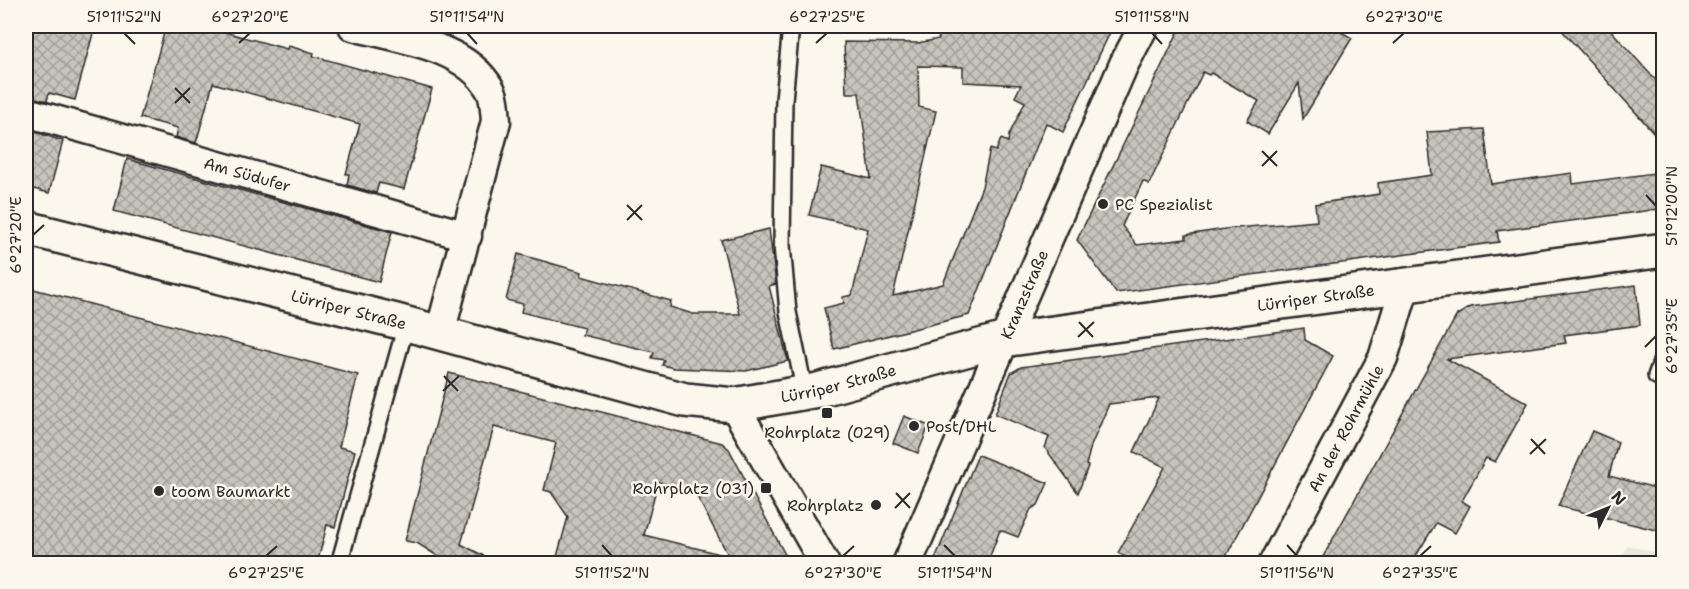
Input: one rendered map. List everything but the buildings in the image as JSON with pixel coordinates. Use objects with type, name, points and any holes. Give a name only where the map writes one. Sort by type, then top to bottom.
[{"type":"street","points":[[353,26],[444,51],[474,69],[491,90],[496,121],[440,333]]},
{"type":"street","name":"Kranzstraße","points":[[907,564],[1002,340],[1124,64],[1144,26]]},
{"type":"street","name":"Am Südufer","points":[[26,112],[467,236]]},
{"type":"street","name":"Lürriper Straße","points":[[26,228],[440,333],[685,400],[734,405],[805,393],[1002,340],[1664,250]]},
{"type":"street","name":"An der Rohrmühle","points":[[1273,564],[1383,358],[1405,286]]},
{"type":"street","points":[[734,405],[825,564]]},
{"type":"lane","points":[[791,26],[783,134],[782,245],[788,312],[805,393]]},
{"type":"lane","points":[[339,564],[406,325]]},
{"type":"lane","points":[[1664,354],[1656,376],[1664,379]]},
{"type":"shaded area","points":[[1628,545],[1663,555],[1663,563],[1618,563]]},
{"type":"place","name":"PC Spezialist","points":[[1103,204]]},
{"type":"place","name":"Rohrplatz (029)","points":[[827,413]]},
{"type":"place","name":"Post/DHL","points":[[914,426]]},
{"type":"place","name":"Rohrplatz (031)","points":[[766,488]]},
{"type":"place","name":"toom Baumarkt","points":[[159,491]]},
{"type":"place","name":"Rohrplatz","points":[[876,505]]}]
